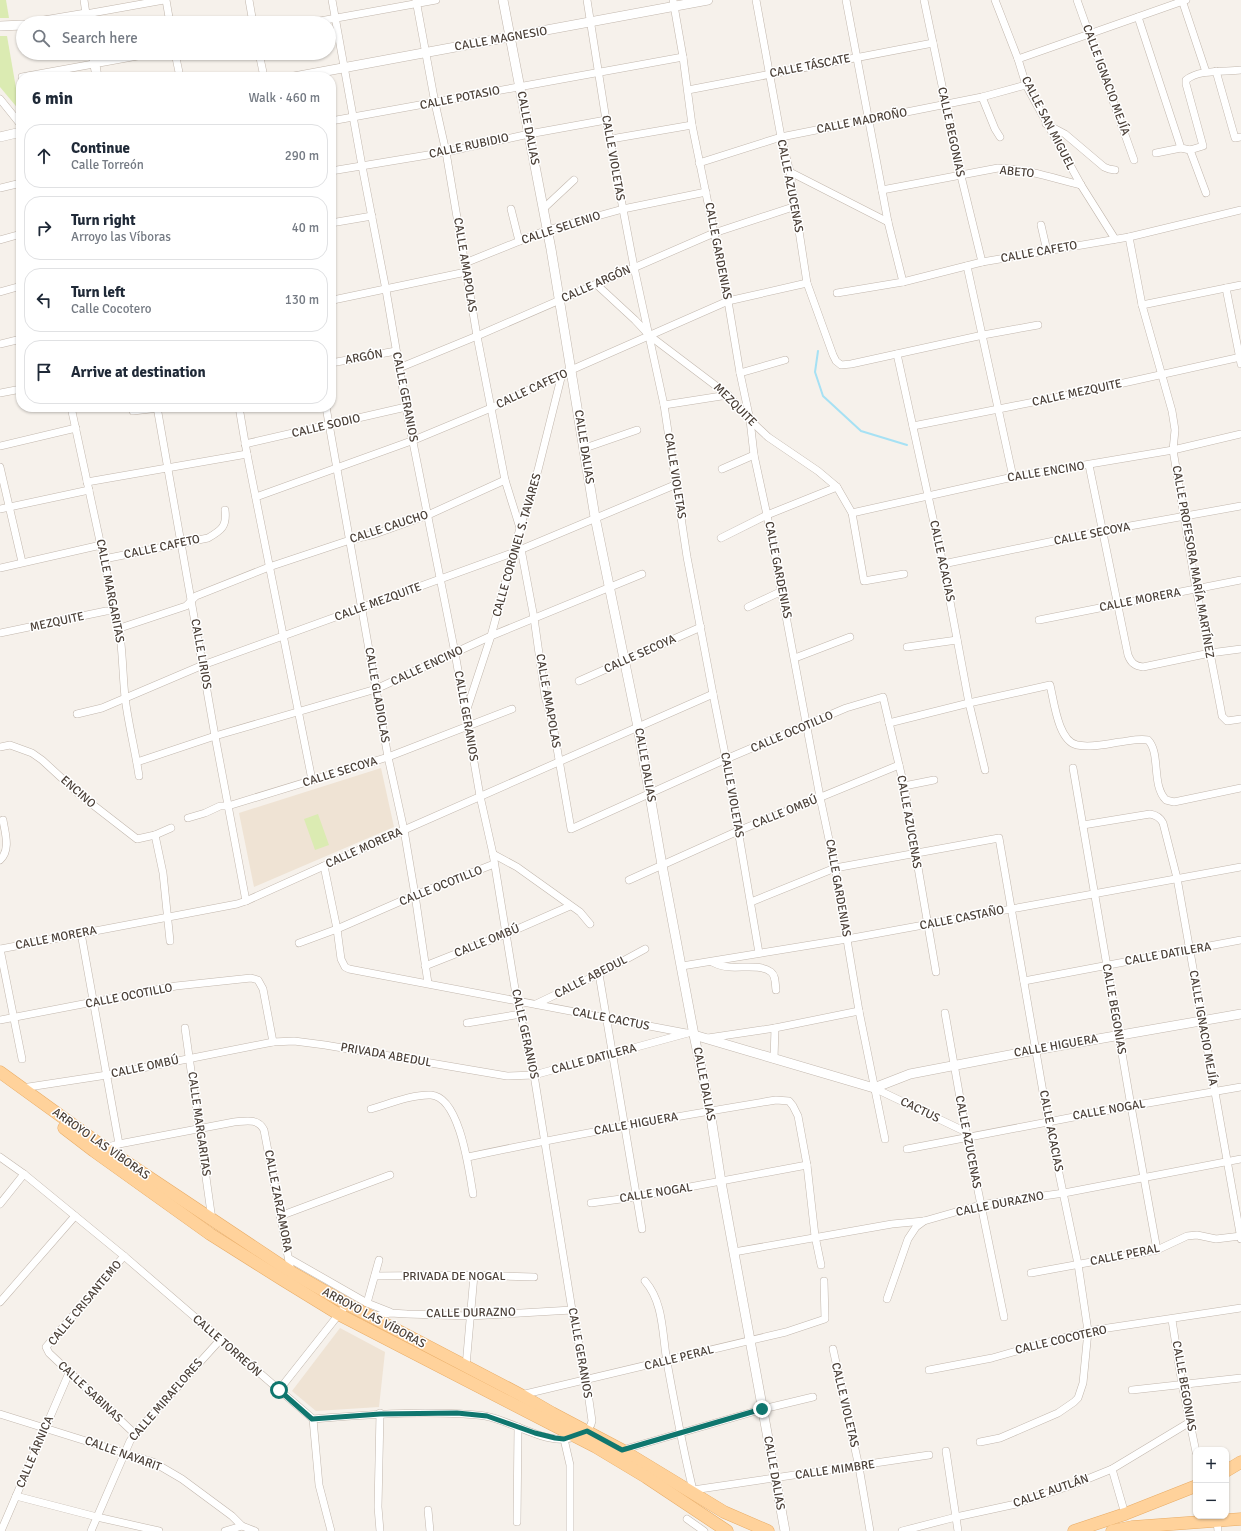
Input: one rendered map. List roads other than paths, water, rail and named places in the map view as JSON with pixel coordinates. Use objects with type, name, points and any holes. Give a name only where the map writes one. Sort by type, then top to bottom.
[{"type":"main road","name":"ARROYO LAS VÍBORAS","points":[[0,1072],[20,1090],[210,1234],[340,1315],[646,1477],[727,1531]]},
{"type":"main road","name":"ARROYO LAS VÍBORAS","points":[[0,1078],[20,1090]]},
{"type":"main road","name":"ARROYO LAS VÍBORAS","points":[[100,1150],[212,1220],[291,1272],[347,1304],[521,1395],[622,1450],[724,1512],[768,1531]]},
{"type":"main road","points":[[1229,1469],[1241,1462]]},
{"type":"main road","points":[[1074,1531],[1125,1514],[1193,1487]]},
{"type":"main road","points":[[1112,1531],[1217,1526],[1241,1519]]},
{"type":"street","points":[[84,0],[87,16]]},
{"type":"street","points":[[96,16],[165,0],[168,16]]},
{"type":"street","points":[[249,0],[252,16]]},
{"type":"street","name":"CALLE GERANIOS","points":[[332,0],[336,16]]},
{"type":"street","points":[[336,17],[416,2],[436,0]]},
{"type":"street","name":"CALLE DALIAS","points":[[503,0],[509,38],[520,86],[547,230],[558,300],[566,372],[585,448],[595,517],[638,727],[662,865],[682,966],[691,1034],[710,1111],[721,1182],[785,1531]]},
{"type":"street","name":"CALLE VIOLETAS","points":[[586,0],[606,120],[611,139],[634,267],[664,405],[687,557],[726,759],[759,953]]},
{"type":"street","name":"CALLE MAGNESIO","points":[[320,72],[590,23],[674,3],[708,0]]},
{"type":"street","name":"CALLE AZUCENAS","points":[[756,0],[781,137],[790,172],[806,283],[833,355],[836,361],[841,365],[897,354]]},
{"type":"street","points":[[846,0],[888,222],[903,282]]},
{"type":"street","name":"CALLE BEGONIAS","points":[[924,0],[960,176],[982,262]]},
{"type":"street","name":"CALLE SAN MIGUEL","points":[[995,0],[1018,59],[1026,85],[1046,124],[1081,185],[1115,239]]},
{"type":"street","name":"CALLE IGNACIO MEJÍA","points":[[1077,0],[1134,160]]},
{"type":"street","points":[[1018,59],[1183,1],[1206,72]]},
{"type":"street","name":"CALLE AMAPOLAS","points":[[416,2],[446,152],[477,336],[505,480],[520,528]]},
{"type":"street","name":"CALLE GARDENIAS","points":[[674,3],[699,163],[728,302],[740,373],[750,420],[754,455],[768,515],[820,797],[835,868],[859,1011],[885,1139]]},
{"type":"street","name":"CALLE GERANIOS","points":[[336,17],[406,407],[414,440],[441,579],[480,796],[493,854],[517,1001],[534,1075],[572,1310],[586,1379],[592,1421],[591,1427],[587,1431]]},
{"type":"street","points":[[1138,17],[1181,148]]},
{"type":"street","points":[[0,26],[16,25]]},
{"type":"street","name":"CALLE TÁSCATE","points":[[688,90],[857,57],[933,44]]},
{"type":"street","name":"CALLE POTASIO","points":[[336,120],[683,57]]},
{"type":"street","points":[[94,60],[97,72]]},
{"type":"street","points":[[52,72],[120,60]]},
{"type":"street","points":[[176,60],[179,72]]},
{"type":"street","points":[[260,60],[263,72]]},
{"type":"street","points":[[1156,154],[1181,148],[1190,150],[1203,146],[1186,81],[1189,77],[1206,72],[1241,70]]},
{"type":"street","points":[[1216,71],[1238,138]]},
{"type":"street","name":"CALLE MADROÑO","points":[[699,163],[781,137],[946,105],[1026,85]]},
{"type":"street","points":[[982,97],[995,129],[1000,137]]},
{"type":"street","points":[[0,99],[16,119]]},
{"type":"street","name":"CALLE RUBIDIO","points":[[336,170],[446,152],[529,134],[606,120]]},
{"type":"street","points":[[1046,124],[1065,134],[1104,167],[1109,170],[1115,170]]},
{"type":"street","points":[[611,139],[692,125]]},
{"type":"street","points":[[0,137],[16,133]]},
{"type":"street","points":[[1190,150],[1206,193]]},
{"type":"street","name":"ABETO","points":[[882,190],[998,168],[1035,173],[1081,185]]},
{"type":"street","points":[[790,172],[888,222]]},
{"type":"street","points":[[543,209],[574,180]]},
{"type":"street","points":[[0,188],[16,184]]},
{"type":"street","name":"CALLE SELENIO","points":[[465,263],[547,230],[623,209],[706,192]]},
{"type":"street","name":"CALLE ARGÓN","points":[[399,368],[477,336],[714,233],[796,206]]},
{"type":"street","points":[[511,208],[519,241]]},
{"type":"street","name":"CALLE CAFETO","points":[[837,293],[903,282],[982,262],[1129,237],[1241,210]]},
{"type":"street","points":[[336,222],[372,216]]},
{"type":"street","points":[[1041,225],[1047,251]]},
{"type":"street","points":[[0,240],[16,235]]},
{"type":"street","name":"CALLE PROFESORA MARÍA MARTÍNEZ","points":[[1129,237],[1142,304],[1163,374],[1172,411],[1175,430],[1173,450],[1196,589],[1222,716],[1227,721],[1241,719]]},
{"type":"street","points":[[967,266],[1013,477]]},
{"type":"street","points":[[336,299],[466,272]]},
{"type":"street","name":"CALLE CAFETO","points":[[256,497],[414,440],[491,408],[566,372],[728,302],[806,283]]},
{"type":"street","name":"MEZQUITE","points":[[596,284],[650,336],[728,395],[750,420],[768,437],[818,471],[837,487],[852,513]]},
{"type":"street","points":[[1142,304],[1241,285]]},
{"type":"street","points":[[0,292],[16,287]]},
{"type":"street","points":[[1226,288],[1241,360]]},
{"type":"street","points":[[897,354],[1038,325]]},
{"type":"street","points":[[0,344],[16,340]]},
{"type":"street","name":"ARGÓN","points":[[336,362],[396,351]]},
{"type":"street","name":"CALLE ACACIAS","points":[[897,354],[943,564],[969,703],[985,770]]},
{"type":"street","points":[[740,373],[785,360]]},
{"type":"street","name":"CALLE MEZQUITE","points":[[913,426],[1074,394],[1163,374],[1241,360]]},
{"type":"street","name":"CALLE CORONEL S. TAVARES","points":[[465,715],[518,550],[520,528],[566,372]]},
{"type":"street","points":[[0,393],[16,390]]},
{"type":"street","points":[[664,405],[728,395]]},
{"type":"street","name":"CALLE SODIO","points":[[246,444],[406,407]]},
{"type":"street","name":"CALLE MARGARITAS","points":[[72,412],[115,611],[120,628],[125,697],[130,732],[140,776]]},
{"type":"street","name":"CALLE LIRIOS","points":[[158,412],[246,901]]},
{"type":"street","points":[[240,412],[269,567],[312,780]]},
{"type":"street","name":"CALLE GLADIOLAS","points":[[327,412],[388,757],[404,830],[428,983]]},
{"type":"street","points":[[0,446],[76,428]]},
{"type":"street","points":[[585,448],[637,430]]},
{"type":"street","name":"CALLE ENCINO","points":[[852,513],[1013,477],[1173,450],[1241,434]]},
{"type":"street","points":[[87,482],[247,454]]},
{"type":"street","points":[[722,468],[754,455]]},
{"type":"street","points":[[1089,465],[1130,660],[1136,666],[1143,667],[1210,653],[1241,649]]},
{"type":"street","points":[[0,467],[22,562]]},
{"type":"street","name":"CALLE CAUCHO","points":[[120,628],[186,606],[196,596],[269,567],[350,540],[375,534],[428,515],[505,480]]},
{"type":"street","name":"CALLE MEZQUITE","points":[[77,714],[102,708],[203,665],[518,550],[677,484]]},
{"type":"street","points":[[721,538],[768,515],[837,487]]},
{"type":"street","points":[[0,509],[89,490]]},
{"type":"street","name":"CALLE SECOYA","points":[[943,564],[1102,531],[1241,506]]},
{"type":"street","name":"CALLE CAFETO","points":[[104,559],[208,538],[216,534],[224,524],[226,519],[225,510]]},
{"type":"street","points":[[852,513],[864,581],[904,574]]},
{"type":"street","points":[[0,568],[101,545]]},
{"type":"street","name":"CALLE AMAPOLAS","points":[[518,550],[534,618],[545,696],[553,725],[558,762],[571,829]]},
{"type":"street","name":"CALLE ENCINO","points":[[137,762],[215,736],[376,689],[491,636],[642,574]]},
{"type":"street","name":"CALLE MORERA","points":[[1039,620],[1241,580]]},
{"type":"street","points":[[748,607],[782,591]]},
{"type":"street","name":"MEZQUITE","points":[[0,633],[106,611],[115,611]]},
{"type":"street","name":"CALLE SECOYA","points":[[579,681],[701,627]]},
{"type":"street","points":[[794,658],[850,637]]},
{"type":"street","points":[[907,647],[958,640]]},
{"type":"street","points":[[889,723],[1050,685],[1061,729],[1064,736],[1075,745],[1098,745],[1145,739],[1150,742],[1153,746],[1159,789],[1166,800],[1174,802],[1241,788]]},
{"type":"street","name":"CALLE MORERA","points":[[0,949],[167,918],[246,901],[713,694]]},
{"type":"street","name":"CALLE AZUCENAS","points":[[883,697],[904,786],[936,972]]},
{"type":"street","name":"CALLE OCOTILLO","points":[[571,829],[726,759],[857,704],[883,697]]},
{"type":"street","name":"CALLE SECOYA","points":[[188,818],[205,813],[220,806],[228,806],[388,757],[467,728],[512,709]]},
{"type":"street","name":"ENCINO","points":[[0,747],[10,745],[32,753],[42,760],[79,794],[134,838],[141,840],[155,835]]},
{"type":"street","name":"CALLE OMBÚ","points":[[629,880],[738,831],[899,765]]},
{"type":"street","name":"CALLE BEGONIAS","points":[[1072,768],[1084,825],[1118,1035],[1158,1250]]},
{"type":"street","points":[[904,786],[934,780]]},
{"type":"street","name":"CALLE IGNACIO MEJÍA","points":[[1084,825],[1143,815],[1156,815],[1160,818],[1165,829],[1177,878],[1188,950],[1241,1237]]},
{"type":"street","points":[[0,860],[5,855],[7,846],[3,820]]},
{"type":"street","points":[[170,940],[163,873],[155,835],[171,828]]},
{"type":"street","name":"CALLE ACACIAS","points":[[915,853],[999,838],[1048,1121],[1078,1264],[1088,1332],[1083,1383],[1074,1402],[1058,1413],[1031,1425],[1000,1438],[980,1442]]},
{"type":"street","points":[[751,902],[835,868],[915,853]]},
{"type":"street","points":[[493,854],[517,867],[580,912],[590,924]]},
{"type":"street","name":"CALLE OCOTILLO","points":[[299,943],[337,929],[415,895],[494,864]]},
{"type":"street","points":[[324,866],[337,929]]},
{"type":"street","name":"CALLE CASTAÑO","points":[[682,966],[847,940],[1011,908],[1241,867]]},
{"type":"street","name":"CALLE OMBÚ","points":[[425,966],[506,934],[570,906]]},
{"type":"street","name":"CALLE CACTUS","points":[[337,929],[341,959],[345,967],[349,969],[691,1034],[874,1088]]},
{"type":"street","points":[[81,933],[119,1144]]},
{"type":"street","name":"CALLE DATILERA","points":[[1024,980],[1241,940]]},
{"type":"street","points":[[0,949],[22,1059]]},
{"type":"street","name":"CALLE ABEDUL","points":[[536,1004],[599,974],[645,949]]},
{"type":"street","points":[[711,962],[722,966],[748,967],[767,970],[771,972],[774,978],[776,990]]},
{"type":"street","points":[[599,974],[606,1019],[614,1054],[624,1126],[642,1229]]},
{"type":"street","name":"CALLE OCOTILLO","points":[[0,1020],[176,986],[251,978],[258,980],[263,988],[273,1042]]},
{"type":"street","points":[[706,1038],[775,1028],[859,1011]]},
{"type":"street","name":"CALLE AZUCENAS","points":[[945,1013],[966,1134],[1004,1317]]},
{"type":"street","points":[[467,1023],[521,1014]]},
{"type":"street","name":"CALLE HIGUERA","points":[[874,1088],[910,1074],[1035,1050],[1241,1014]]},
{"type":"street","name":"CALLE MARGARITAS","points":[[185,1028],[212,1220]]},
{"type":"street","points":[[774,1059],[775,1028]]},
{"type":"street","name":"CALLE DATILERA","points":[[498,1075],[534,1075],[691,1034]]},
{"type":"street","name":"PRIVADA ABEDUL","points":[[273,1042],[294,1041],[325,1045],[498,1075]]},
{"type":"street","name":"CALLE OMBÚ","points":[[20,1090],[106,1075],[190,1057],[273,1042]]},
{"type":"street","name":"CALLE NOGAL","points":[[907,1149],[966,1134],[1241,1087]]},
{"type":"street","name":"CACTUS","points":[[874,1088],[966,1134]]},
{"type":"street","points":[[371,1109],[407,1098],[423,1095],[432,1095],[440,1098],[450,1107],[468,1157],[473,1194]]},
{"type":"street","name":"CALLE HIGUERA","points":[[468,1157],[544,1140],[776,1100],[785,1100],[793,1106],[798,1116],[807,1165]]},
{"type":"street","name":"CALLE ZARZAMORA","points":[[200,1129],[234,1122],[250,1121],[261,1125],[264,1130],[290,1260],[291,1272]]},
{"type":"street","points":[[100,1150],[119,1144],[200,1129]]},
{"type":"street","name":"CALLE TORREÓN","points":[[0,1157],[24,1174],[124,1256],[312,1419]]},
{"type":"street","name":"CALLE DURAZNO","points":[[734,1252],[816,1236],[892,1224],[924,1221],[980,1206],[1064,1193],[1241,1159]]},
{"type":"street","points":[[807,1165],[821,1265]]},
{"type":"street","name":"CALLE NOGAL","points":[[591,1203],[636,1197],[807,1165]]},
{"type":"street","points":[[0,1204],[24,1174]]},
{"type":"street","points":[[280,1216],[390,1175]]},
{"type":"street","points":[[0,1302],[75,1216]]},
{"type":"street","points":[[887,1299],[908,1239],[916,1227],[924,1221]]},
{"type":"street","name":"CALLE PERAL","points":[[1031,1273],[1158,1250],[1187,1236],[1198,1235],[1216,1239],[1241,1237]]},
{"type":"street","name":"CALLE CRISANTEMO","points":[[46,1350],[48,1344],[124,1256]]},
{"type":"street","points":[[290,1260],[367,1303],[390,1312]]},
{"type":"street","points":[[367,1303],[379,1260]]},
{"type":"street","points":[[466,1366],[474,1275]]},
{"type":"street","name":"PRIVADA DE NOGAL","points":[[375,1276],[474,1275],[534,1277]]},
{"type":"street","points":[[645,1281],[652,1289],[659,1308],[667,1361],[693,1492]]},
{"type":"street","name":"CALLE PERAL","points":[[521,1395],[786,1332],[825,1319],[824,1281]]},
{"type":"street","points":[[279,1390],[340,1315],[347,1304]]},
{"type":"street","name":"CALLE COCOTERO","points":[[929,1370],[992,1358],[1088,1332],[1241,1308]]},
{"type":"street","name":"CALLE DURAZNO","points":[[371,1317],[390,1312],[470,1316],[572,1310]]},
{"type":"street","name":"CALLE BEGONIAS","points":[[1172,1320],[1182,1384],[1195,1447]]},
{"type":"street","name":"CALLE MIRAFLORES","points":[[91,1531],[126,1453],[127,1446],[135,1434],[220,1340]]},
{"type":"street","name":"CALLE VIOLETAS","points":[[833,1349],[859,1467],[870,1531]]},
{"type":"street","name":"CALLE SABINAS","points":[[46,1350],[135,1434]]},
{"type":"street","name":"CALLE ÁRNICA","points":[[1,1531],[69,1373]]},
{"type":"street","points":[[1132,1390],[1241,1378]]},
{"type":"street","points":[[622,1450],[762,1409],[813,1397]]},
{"type":"street","name":"CALLE NAYARIT","points":[[0,1414],[153,1462],[182,1479],[232,1516],[242,1526],[254,1531]]},
{"type":"street","points":[[331,1531],[319,1485],[312,1419],[380,1414],[471,1414],[487,1416],[555,1438],[570,1438],[587,1431]]},
{"type":"street","points":[[380,1414],[378,1507],[380,1531]]},
{"type":"street","name":"CALLE AUTLÁN","points":[[902,1531],[956,1516],[1040,1497],[1112,1469],[1190,1422]]},
{"type":"street","points":[[517,1522],[518,1427]]},
{"type":"street","points":[[570,1438],[570,1531]]},
{"type":"street","points":[[946,1451],[958,1531]]},
{"type":"street","name":"CALLE MIMBRE","points":[[693,1492],[929,1455]]},
{"type":"street","points":[[1112,1469],[1125,1514]]},
{"type":"street","points":[[16,1496],[159,1531]]},
{"type":"street","points":[[428,1510],[430,1531]]},
{"type":"street","points":[[687,1519],[704,1531]]},
{"type":"street","points":[[225,1531],[242,1526]]},
{"type":"waterway","points":[[818,351],[815,372],[823,396],[861,431],[907,445]]}]
